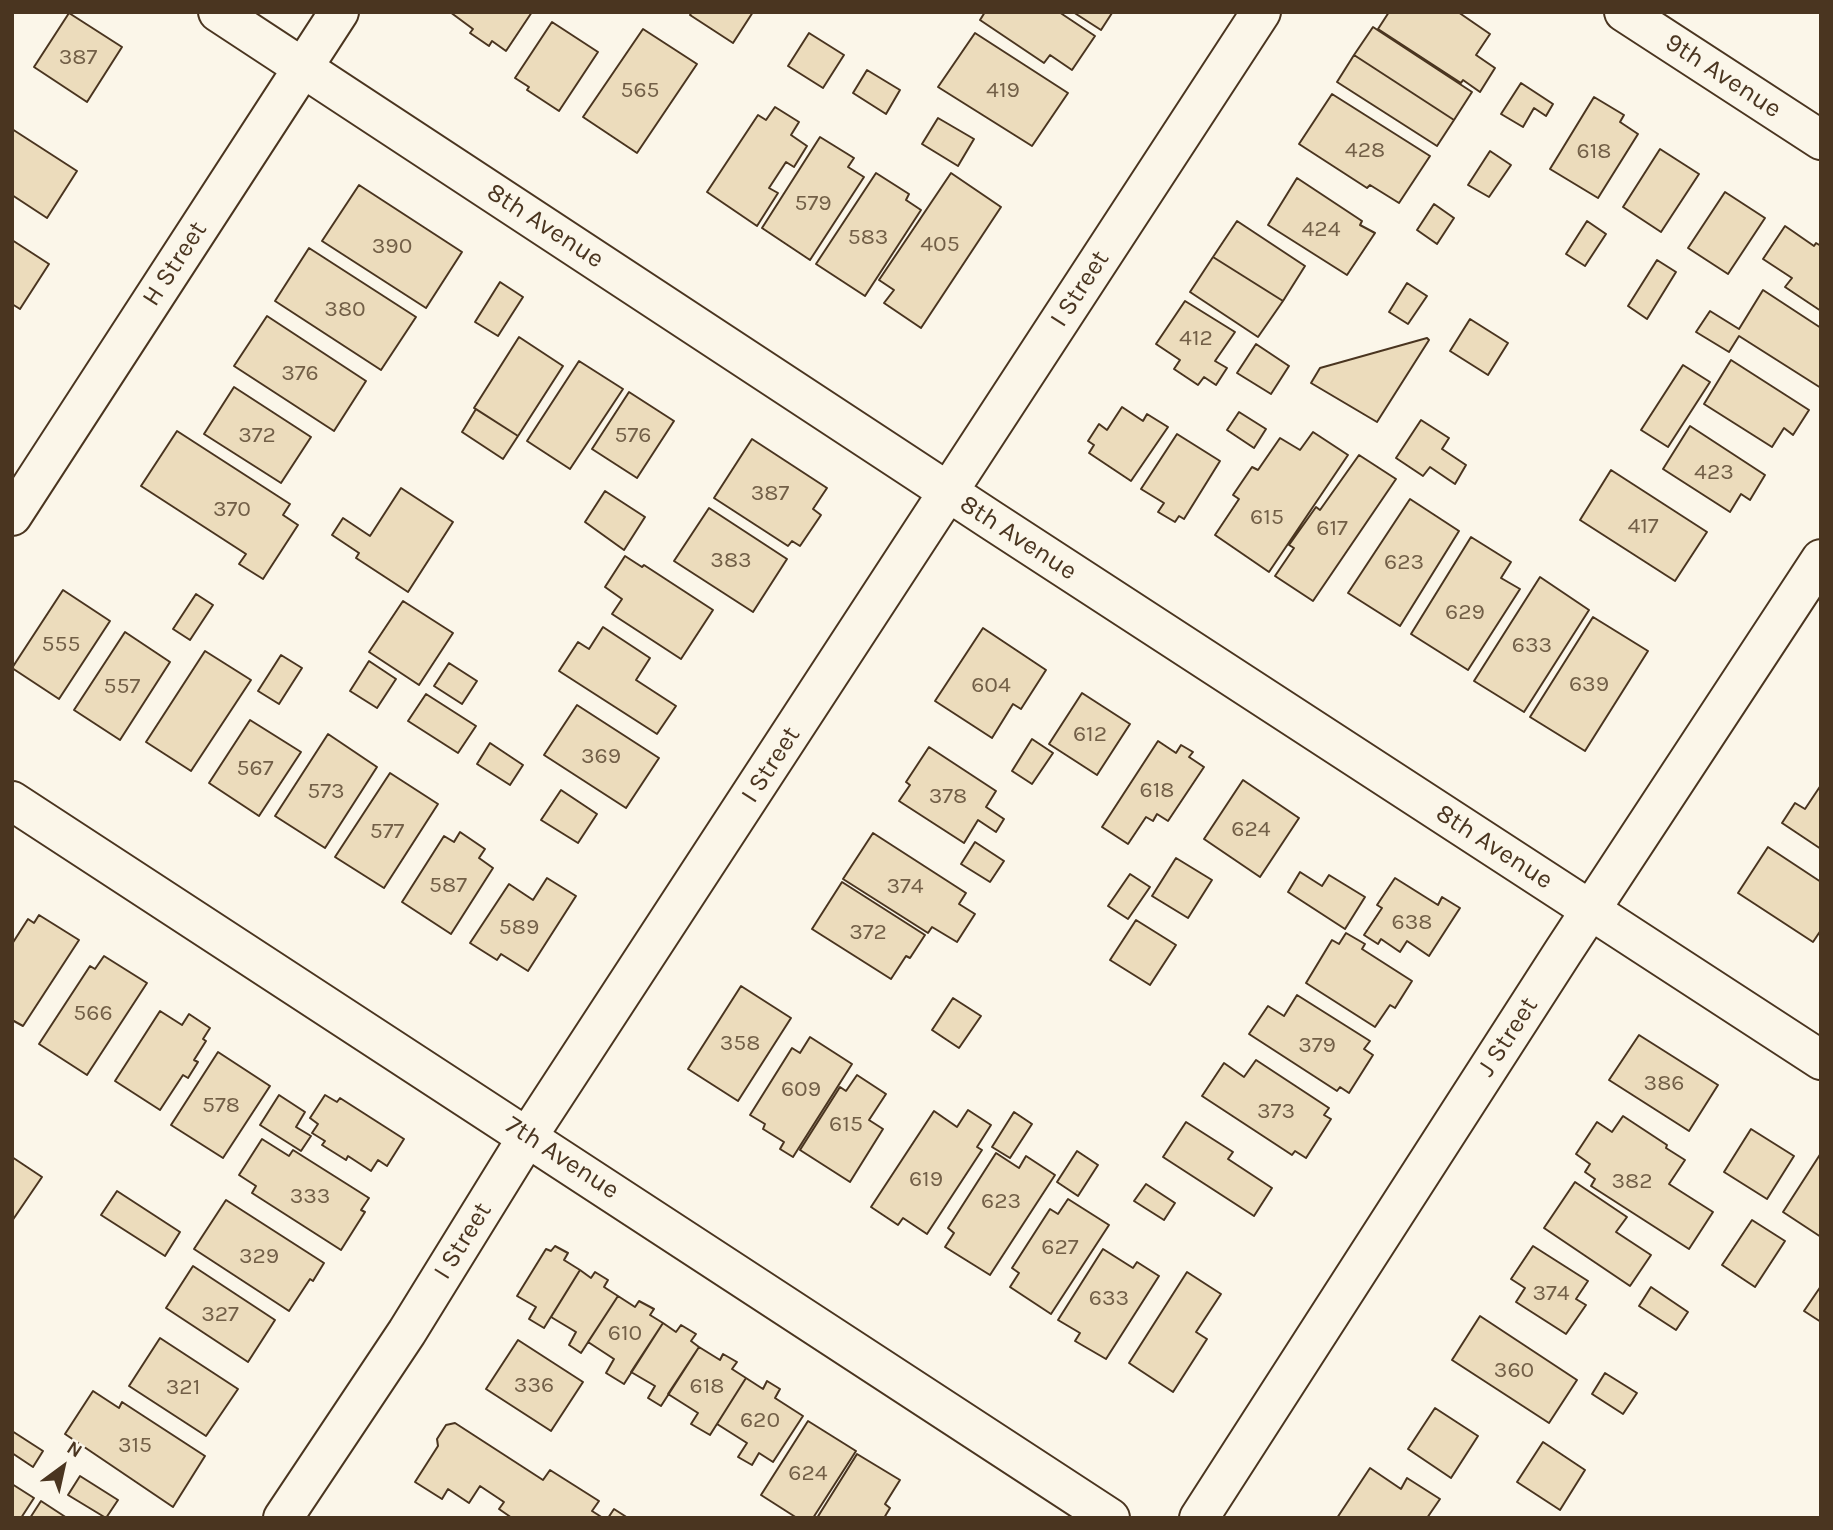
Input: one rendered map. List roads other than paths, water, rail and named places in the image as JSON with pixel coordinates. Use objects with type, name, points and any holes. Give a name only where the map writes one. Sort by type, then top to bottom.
[{"type":"street","name":"8th Avenue","points":[[218,12],[1821,1060]]},
{"type":"street","name":"H Street","points":[[12,516],[339,12]]},
{"type":"street","name":"I Street","points":[[284,1518],[407,1332],[528,1136],[1261,12]]},
{"type":"street","name":"9th Avenue","points":[[1624,12],[1821,140]]},
{"type":"street","name":"J Street","points":[[1199,1518],[1821,559]]},
{"type":"street","name":"7th Avenue","points":[[12,801],[1110,1518]]}]
